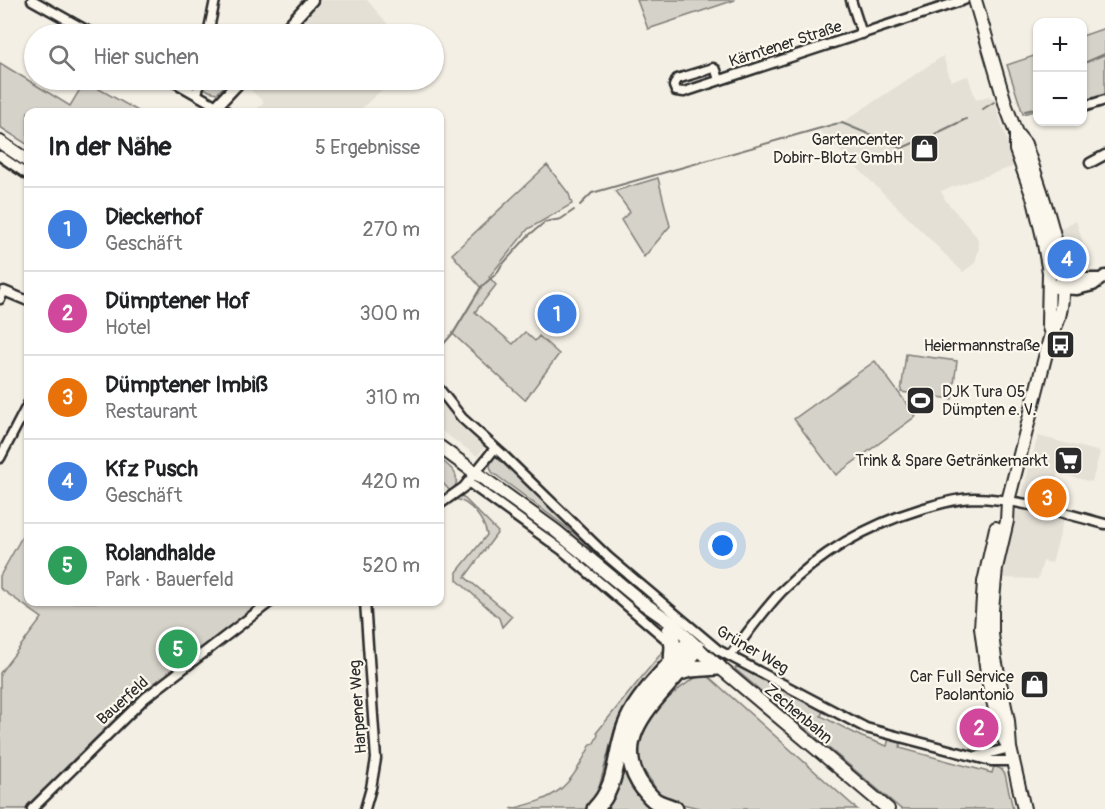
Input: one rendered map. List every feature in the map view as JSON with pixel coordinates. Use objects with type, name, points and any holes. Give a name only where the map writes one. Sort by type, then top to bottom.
[{"type":"highway","points":[[668,635],[675,668]]},
{"type":"highway","points":[[675,809],[654,800],[634,774],[631,759],[632,739],[639,721],[693,645]]},
{"type":"highway","points":[[595,809],[611,789],[622,735],[636,706],[675,668],[690,669],[724,662]]},
{"type":"main road","points":[[975,0],[1006,106],[1016,133],[1025,144],[1057,248],[1060,310],[1056,326],[1051,333],[1008,501],[999,519],[985,574],[981,628],[990,691],[1001,734],[1010,748],[1024,809]]},
{"type":"main road","points":[[0,142],[24,166]]},
{"type":"main road","points":[[444,451],[472,477],[502,499]]},
{"type":"main road","name":"Zechenbahn","points":[[502,499],[556,531],[643,603],[674,624],[693,645]]},
{"type":"main road","name":"Zechenbahn","points":[[643,603],[668,635],[693,645],[724,662],[888,809]]},
{"type":"street","points":[[32,0],[75,24]]},
{"type":"street","points":[[210,24],[215,0]]},
{"type":"street","points":[[290,24],[312,0]]},
{"type":"street","points":[[851,0],[861,34]]},
{"type":"street","name":"Kärntener Straße","points":[[719,80],[713,68],[676,80],[674,86],[675,90],[684,92],[964,0]]},
{"type":"street","points":[[188,90],[213,108]]},
{"type":"street","points":[[197,95],[198,90]]},
{"type":"street","points":[[215,108],[232,90]]},
{"type":"street","points":[[1087,106],[1105,100]]},
{"type":"street","points":[[1090,163],[1105,155]]},
{"type":"street","points":[[0,156],[24,168]]},
{"type":"street","points":[[1058,287],[1077,289],[1093,285],[1103,277]]},
{"type":"street","points":[[0,299],[4,291],[24,300]]},
{"type":"street","name":"Grüner Weg","points":[[444,395],[462,418],[609,557],[718,650],[724,662],[866,728],[997,762],[1013,761]]},
{"type":"street","points":[[0,458],[24,412]]},
{"type":"street","points":[[444,501],[472,477],[495,448]]},
{"type":"street","name":"Zechenbahn","points":[[502,499],[668,635]]},
{"type":"street","points":[[724,662],[780,593],[812,564],[839,545],[888,521],[965,499],[1025,503],[1105,524]]},
{"type":"street","name":"Bauerfeld","points":[[32,809],[145,698],[265,606]]},
{"type":"street","name":"Harpener Weg","points":[[364,809],[371,788],[376,759],[365,606]]},
{"type":"street","name":"Grüner Weg","points":[[976,756],[1010,748]]},
{"type":"shaded area","points":[[321,0],[367,0],[387,24],[300,24]]},
{"type":"shaded area","points":[[637,0],[735,0],[648,29]]},
{"type":"shaded area","points":[[1105,28],[1105,97],[1087,99],[1087,34]]},
{"type":"shaded area","name":"Gartencenter Dobirr-Blotz GmbH","points":[[943,56],[951,81],[968,76],[976,100],[988,96],[994,99],[1015,166],[941,191],[946,201],[977,237],[979,247],[975,263],[963,272],[819,130],[840,124]]},
{"type":"shaded area","points":[[1033,56],[1033,111],[1023,114],[1007,65]]},
{"type":"shaded area","points":[[0,63],[24,78],[24,90],[44,90],[70,106],[80,90],[101,90],[133,108],[24,108],[24,142],[0,127]]},
{"type":"shaded area","points":[[250,90],[381,90],[362,108],[259,108],[264,102]]},
{"type":"shaded area","points":[[547,165],[569,194],[572,204],[528,229],[489,277],[496,285],[475,312],[513,344],[525,332],[535,341],[539,336],[559,354],[525,400],[453,334],[481,288],[452,254]]},
{"type":"shaded area","points":[[658,178],[670,226],[644,257],[621,220],[630,212],[615,191]]},
{"type":"shaded area","points":[[1076,221],[1091,267],[1077,272],[1070,269],[1058,229]]},
{"type":"shaded area","points":[[906,354],[957,361],[952,399],[901,392]]},
{"type":"shaded area","points":[[875,361],[916,416],[836,475],[794,419]]},
{"type":"shaded area","points":[[444,404],[455,419],[486,446],[477,456],[444,433]]},
{"type":"shaded area","points":[[1038,436],[1100,452],[1092,482],[1058,473],[1049,505],[1026,500],[1022,494]]},
{"type":"shaded area","points":[[493,457],[498,457],[625,577],[566,527],[492,472],[490,466]]},
{"type":"shaded area","points":[[444,462],[452,469],[456,477],[455,487],[451,492],[444,484]]},
{"type":"shaded area","points":[[461,495],[498,532],[465,577],[512,616],[502,627],[499,618],[457,580],[457,572],[487,535],[476,512],[455,499]]},
{"type":"shaded area","points":[[1022,508],[1064,519],[1052,563],[1043,561],[1038,579],[1001,578],[1017,511]]},
{"type":"shaded area","points":[[24,533],[24,605],[0,588],[0,576]]},
{"type":"shaded area","points":[[25,606],[257,606],[140,696],[26,809],[0,809],[0,673],[42,618]]},
{"type":"shaded area","points":[[663,651],[665,653],[663,660],[627,703],[615,727],[596,799],[585,809],[511,809],[552,795],[569,781],[591,744],[594,743],[597,732]]},
{"type":"shaded area","points":[[737,666],[823,711],[821,716],[862,737],[887,746],[889,738],[901,742],[900,748],[992,773],[994,766],[1001,769],[1005,774],[1013,809],[901,809],[735,669]]},
{"type":"shaded area","points":[[700,675],[709,677],[857,809],[704,809],[675,802],[660,794],[639,761],[638,753],[644,729],[669,697]]},
{"type":"shaded area","points":[[622,765],[626,765],[664,809],[602,809]]},
{"type":"waterway","points":[[1087,62],[1105,54]]},
{"type":"waterway","points":[[983,109],[994,102]]},
{"type":"waterway","points":[[1025,111],[1033,109]]},
{"type":"waterway","points":[[935,134],[966,119]]},
{"type":"waterway","points":[[580,205],[592,193],[835,124],[842,123],[902,148],[927,137]]},
{"type":"waterway","points":[[444,343],[454,332],[481,287],[497,273],[528,236],[545,222],[561,219],[574,210]]},
{"type":"place","name":"Gartencenter Dobirr-Blotz GmbH","points":[[924,148]]},
{"type":"place","name":"Kfz Pusch","points":[[1067,259]]},
{"type":"place","name":"Dieckerhof","points":[[557,314]]},
{"type":"place","name":"Heiermannstraße","points":[[1061,345]]},
{"type":"place","name":"DJK Tura 05 Dümpten e. V.","points":[[921,400]]},
{"type":"place","name":"Trink & Spare Getränkemarkt","points":[[1069,460]]},
{"type":"place","name":"Dümptener Imbiß","points":[[1047,498]]},
{"type":"place","name":"Rolandhalde","points":[[178,649]]},
{"type":"place","name":"Car Full Service Paolantonio","points":[[1035,685]]},
{"type":"place","name":"Dümptener Hof","points":[[979,728]]}]
